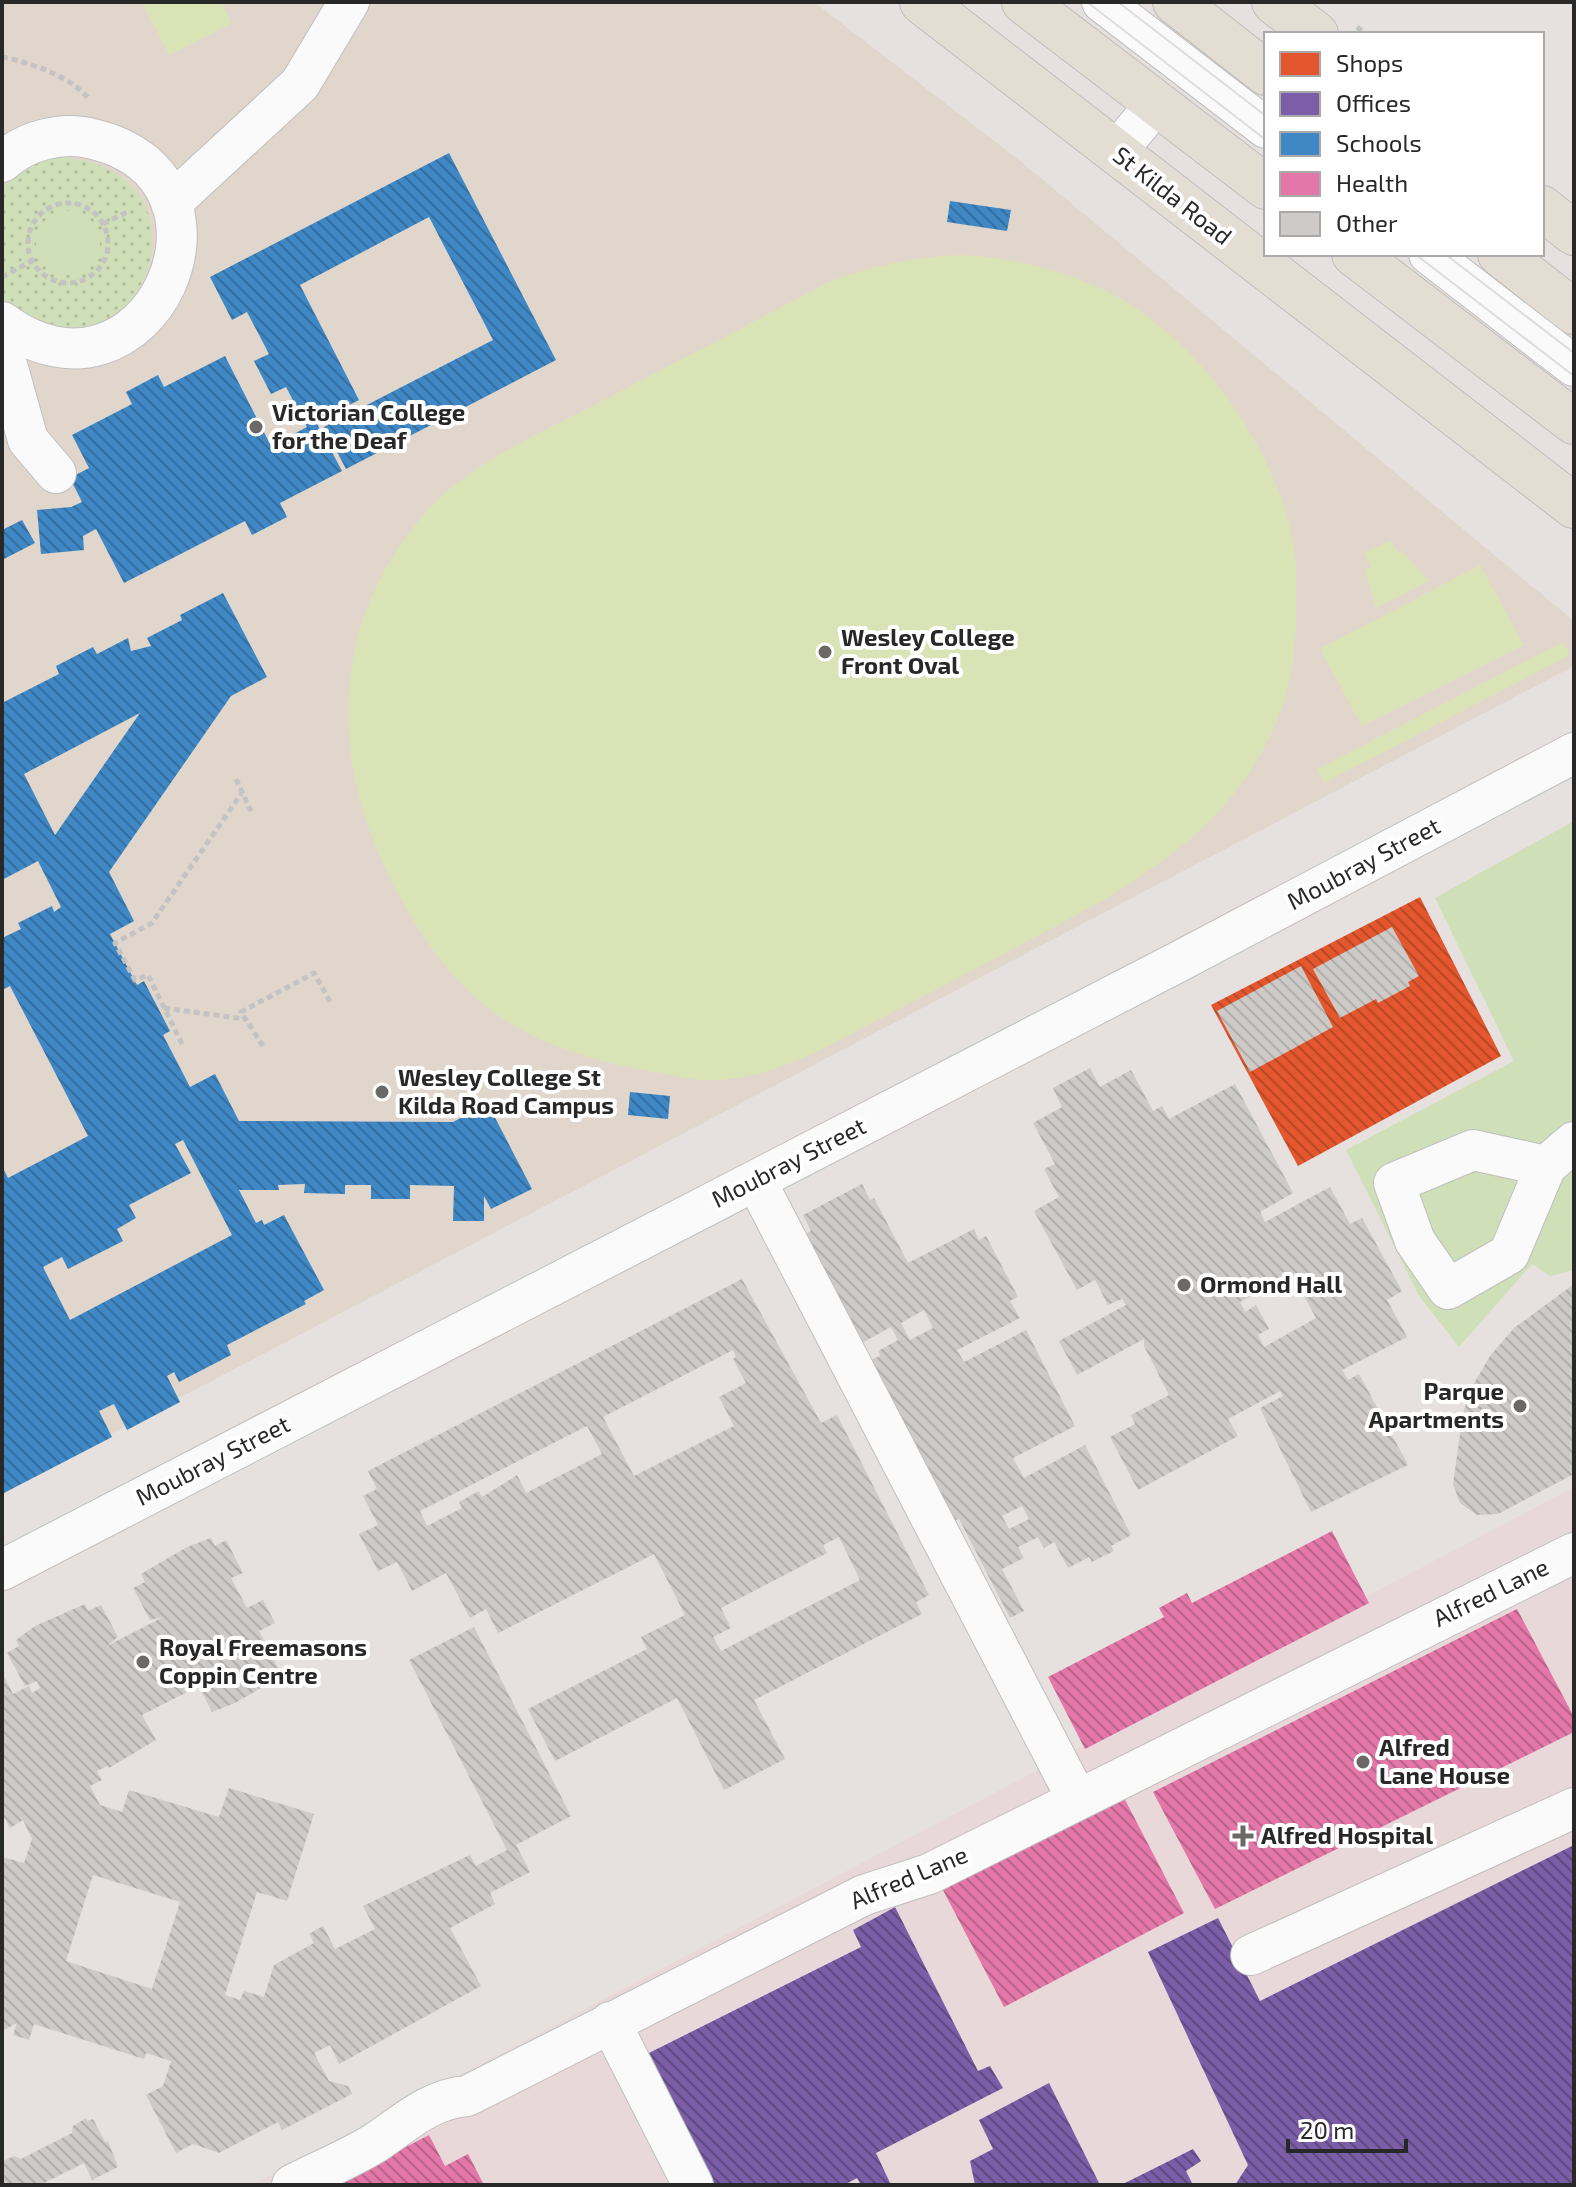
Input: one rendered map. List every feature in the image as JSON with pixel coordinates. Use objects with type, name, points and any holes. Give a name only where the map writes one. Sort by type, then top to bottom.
[{"type":"main road","name":"St Kilda Road","points":[[922,2],[1574,506]]},
{"type":"main road","points":[[1024,2],[1264,185]]},
{"type":"main road","points":[[1175,2],[1264,71]]},
{"type":"main road","points":[[1274,2],[1313,32]]},
{"type":"main road","points":[[1544,210],[1574,233]]},
{"type":"main road","points":[[1357,256],[1574,422]]},
{"type":"main road","points":[[1503,256],[1574,312]]},
{"type":"street","points":[[171,203],[300,84],[349,2]]},
{"type":"street","points":[[1102,2],[1264,126]]},
{"type":"street","points":[[1116,152],[1156,104]]},
{"type":"street","points":[[2,162],[12,153],[44,138],[80,135],[114,144],[153,173],[171,203],[178,238],[172,274],[156,307],[128,332],[95,346],[58,348],[23,338],[2,322]]},
{"type":"street","points":[[1432,256],[1574,366]]},
{"type":"street","points":[[2,347],[28,440],[56,473]]},
{"type":"street","name":"Moubray Street","points":[[2,1570],[756,1181],[1574,753]]},
{"type":"street","points":[[756,1181],[1077,1799]]},
{"type":"street","name":"Alfred Lane","points":[[292,2185],[375,2143],[404,2120],[448,2097],[467,2096],[864,1895],[929,1874],[1574,1553]]},
{"type":"street","points":[[1251,1955],[1574,1808]]},
{"type":"street","points":[[610,2022],[693,2185]]},
{"type":"path","points":[[2,57],[81,89],[109,127],[114,144]]},
{"type":"path","points":[[79,204],[101,219],[107,231],[108,244],[99,269],[77,283],[51,279],[32,261],[28,249],[33,223],[53,206],[79,204]]},
{"type":"path","points":[[2,277],[32,261]]},
{"type":"path","points":[[236,779],[251,811]]},
{"type":"path","points":[[182,1044],[148,975],[135,980],[115,943],[152,923],[241,794]]},
{"type":"path","points":[[263,1046],[241,1012],[314,973],[332,1005]]},
{"type":"path","points":[[164,1008],[245,1019]]},
{"type":"shaded area","name":"Wesley College St Kilda Road Campus","points":[[2,2],[814,2],[1019,160],[1574,621],[1574,666],[2,1491]]},
{"type":"shaded area","name":"Alfred Hospital","points":[[1574,1487],[1574,2185],[252,2185]]},
{"type":"green space","points":[[142,2],[221,2],[232,23],[169,55]]},
{"type":"green space","points":[[57,157],[106,168],[137,192],[151,224],[150,258],[138,290],[114,315],[82,327],[37,319],[16,309],[2,297],[2,188],[29,166]]},
{"type":"green space","points":[[62,211],[74,211],[91,220],[98,231],[98,255],[91,266],[74,275],[62,275],[50,270],[41,261],[36,249],[36,237],[41,225],[50,216]]},
{"type":"green space","name":"Wesley College Front Oval","points":[[963,255],[1051,270],[1102,289],[1136,309],[1169,334],[1199,364],[1227,397],[1251,433],[1285,510],[1295,560],[1294,656],[1284,701],[1265,746],[1248,774],[1208,822],[1159,864],[1132,882],[973,970],[782,1066],[736,1078],[692,1079],[591,1058],[548,1043],[506,1021],[474,996],[429,944],[402,901],[378,852],[361,802],[351,752],[348,702],[354,652],[369,603],[393,556],[426,512],[444,494],[485,464],[530,438],[833,280],[897,262]]},
{"type":"green space","points":[[1391,540],[1398,554],[1403,552],[1429,581],[1376,608],[1365,570],[1371,567],[1364,553]]},
{"type":"green space","points":[[1480,565],[1524,645],[1362,726],[1320,649]]},
{"type":"green space","points":[[1563,642],[1570,655],[1324,783],[1317,769]]},
{"type":"green space","points":[[1574,821],[1574,1270],[1550,1276],[1532,1264],[1459,1347],[1419,1296],[1346,1150],[1514,1061],[1435,898]]},
{"type":"building: Shops","points":[[1420,897],[1501,1056],[1298,1166],[1211,1005]]},
{"type":"building: Offices","points":[[1574,1845],[1574,2185],[1235,2185],[1248,2165],[1148,1952],[1218,1918],[1260,2001]]},
{"type":"building: Offices","points":[[895,1907],[978,2071],[990,2066],[1003,2088],[876,2153],[891,2185],[861,2185],[857,2178],[844,2185],[715,2185],[649,2053],[861,1947],[853,1930]]},
{"type":"building: Offices","points":[[1049,2083],[1100,2185],[975,2185],[970,2161],[993,2149],[979,2120]]},
{"type":"building: Offices","points":[[1193,2149],[1201,2161],[1186,2171],[1193,2185],[1121,2185]]},
{"type":"building: Schools","points":[[449,153],[556,360],[346,469],[324,427],[493,340],[429,217],[300,285],[359,400],[316,422],[342,471],[280,503],[287,517],[252,535],[245,521],[124,583],[96,529],[83,536],[84,550],[41,554],[37,510],[71,507],[82,502],[70,478],[89,468],[72,435],[132,404],[126,392],[158,375],[164,387],[225,356],[271,446],[307,427],[286,387],[271,394],[254,361],[269,354],[247,312],[232,320],[210,277]]},
{"type":"building: Schools","points":[[950,201],[1011,210],[1007,231],[947,222]]},
{"type":"building: Schools","points":[[22,520],[35,543],[2,560],[2,530]]},
{"type":"building: Schools","points":[[223,593],[267,677],[231,696],[109,872],[134,921],[110,934],[137,985],[144,981],[170,1031],[163,1035],[190,1087],[215,1074],[239,1121],[453,1122],[488,1104],[532,1189],[491,1209],[484,1196],[484,1221],[453,1221],[454,1186],[410,1185],[410,1199],[371,1199],[371,1185],[345,1185],[345,1194],[304,1193],[305,1184],[278,1185],[279,1190],[239,1190],[256,1223],[262,1220],[264,1225],[284,1215],[324,1290],[304,1301],[306,1304],[227,1345],[231,1355],[179,1382],[174,1372],[167,1376],[180,1402],[127,1430],[114,1404],[99,1411],[112,1437],[4,1493],[2,1166],[8,1178],[88,1136],[10,986],[2,990],[2,938],[21,929],[18,923],[52,906],[54,912],[61,907],[38,861],[2,880],[2,703],[59,674],[56,666],[93,647],[97,654],[128,638],[131,651],[151,646],[147,638],[182,620],[180,615]],"holes":[[[140,713],[55,835],[24,774]],[[183,1140],[232,1235],[70,1320],[43,1267],[62,1257],[68,1269],[123,1241],[117,1229],[136,1218],[129,1205],[191,1173],[175,1144]]]},
{"type":"building: Schools","points":[[630,1092],[670,1096],[668,1119],[628,1115]]},
{"type":"building: Health","points":[[1332,1531],[1369,1603],[1085,1749],[1048,1677],[1164,1617],[1159,1608],[1187,1593],[1192,1603]]},
{"type":"building: Health","name":"Alfred Lane House","points":[[1517,1609],[1574,1717],[1574,1732],[1215,1909],[1153,1792]]},
{"type":"building: Health","points":[[1123,1796],[1184,1913],[1004,2007],[943,1890]]},
{"type":"building: Health","points":[[429,2135],[445,2166],[468,2154],[484,2185],[333,2185]]},
{"type":"building: Other","points":[[1392,927],[1419,976],[1408,982],[1410,986],[1340,1018],[1313,969]]},
{"type":"building: Other","points":[[1301,966],[1333,1027],[1250,1072],[1217,1011]]},
{"type":"building: Other","name":"Ormond Hall","points":[[1090,1068],[1100,1087],[1131,1070],[1153,1111],[1162,1106],[1169,1119],[1235,1084],[1293,1193],[1260,1212],[1265,1222],[1330,1187],[1350,1224],[1362,1218],[1402,1291],[1387,1300],[1407,1337],[1342,1370],[1348,1380],[1359,1374],[1408,1465],[1311,1512],[1260,1408],[1283,1396],[1280,1391],[1228,1419],[1238,1436],[1138,1490],[1110,1437],[1135,1424],[1131,1415],[1169,1395],[1144,1346],[1144,1339],[1077,1375],[1059,1341],[1126,1305],[1122,1299],[1108,1305],[1095,1280],[1077,1290],[1034,1211],[1059,1197],[1044,1169],[1055,1164],[1033,1123],[1062,1107],[1053,1088]],"holes":[[[1292,1274],[1316,1318],[1264,1347],[1258,1335],[1269,1329],[1256,1305],[1245,1312],[1240,1302]]]},
{"type":"building: Other","points":[[862,1184],[870,1200],[874,1198],[908,1263],[974,1229],[979,1240],[986,1236],[1018,1297],[1010,1301],[1020,1318],[957,1350],[964,1362],[1026,1330],[1075,1426],[1013,1458],[1024,1478],[1085,1445],[1131,1535],[1111,1546],[1114,1551],[1092,1562],[1089,1557],[1068,1568],[1054,1542],[1044,1548],[1038,1537],[1018,1547],[1024,1558],[1002,1569],[1024,1611],[1010,1618],[959,1519],[954,1521],[871,1360],[880,1356],[878,1351],[898,1340],[891,1327],[862,1343],[805,1234],[811,1231],[803,1215]],"holes":[[[924,1310],[933,1328],[910,1340],[901,1323]],[[1022,1506],[1029,1519],[1009,1529],[1002,1516]]]},
{"type":"building: Other","points":[[742,1279],[821,1423],[837,1415],[929,1595],[916,1602],[922,1614],[754,1700],[785,1759],[724,1790],[677,1698],[555,1761],[528,1709],[647,1649],[641,1637],[685,1615],[654,1554],[498,1633],[486,1609],[470,1618],[446,1573],[412,1591],[397,1562],[378,1571],[359,1534],[378,1525],[363,1496],[377,1489],[368,1471]],"holes":[[[733,1350],[736,1357],[733,1359],[746,1383],[719,1397],[734,1426],[634,1476],[603,1417]],[[587,1426],[602,1454],[526,1493],[517,1475],[482,1497],[479,1491],[459,1502],[462,1508],[427,1526],[420,1511]],[[839,1537],[860,1580],[721,1651],[713,1637],[731,1628],[721,1608],[827,1553],[823,1545]]]},
{"type":"building: Other","name":"Parque Apartments","points":[[1574,1284],[1574,1474],[1498,1514],[1477,1515],[1460,1503],[1453,1484],[1463,1413],[1473,1385],[1490,1356],[1514,1328]]},
{"type":"building: Other","points":[[211,1538],[215,1546],[226,1540],[243,1573],[231,1578],[247,1608],[263,1600],[275,1623],[259,1631],[282,1676],[235,1703],[212,1712],[199,1686],[142,1715],[156,1740],[109,1768],[107,1766],[97,1771],[102,1780],[90,1786],[100,1805],[122,1812],[129,1790],[219,1817],[229,1788],[314,1814],[287,1901],[257,1892],[225,1995],[240,2000],[244,1991],[264,1997],[274,1965],[314,1943],[309,1934],[323,1926],[335,1949],[375,1929],[363,1906],[470,1855],[476,1866],[507,1850],[409,1660],[474,1627],[571,1816],[516,1845],[530,1872],[490,1893],[495,1904],[450,1928],[481,1986],[339,2064],[330,2045],[314,2053],[329,2081],[348,2086],[352,2094],[282,2130],[278,2122],[219,2153],[193,2144],[176,2153],[146,2095],[163,2086],[171,2061],[146,2053],[144,2059],[34,2024],[29,2040],[13,2035],[17,2023],[2,2031],[2,1857],[24,1863],[32,1839],[23,1820],[10,1828],[5,1818],[2,1820],[2,1672],[13,1694],[29,1686],[32,1693],[40,1688],[37,1681],[25,1686],[7,1653],[19,1646],[16,1640],[35,1626],[85,1604],[88,1611],[101,1605],[118,1637],[107,1646],[163,1617],[150,1620],[133,1588],[145,1582],[141,1574],[187,1547]],"holes":[[[93,1875],[180,1902],[152,1989],[66,1961]]]},
{"type":"building: Other","points":[[86,2118],[87,2121],[93,2119],[105,2142],[108,2141],[118,2167],[92,2180],[84,2163],[40,2185],[2,2185],[2,2162],[14,2156],[21,2159],[72,2133],[73,2126]]},
{"type":"tram line","points":[[1087,2],[1264,138]]},
{"type":"tram line","points":[[1118,2],[1264,114]]},
{"type":"tram line","points":[[1418,256],[1574,376]]},
{"type":"tram line","points":[[1448,256],[1574,353]]},
{"type":"place","name":"Victorian College for the Deaf","points":[[256,427]]},
{"type":"place","name":"Wesley College Front Oval","points":[[825,652]]},
{"type":"place","name":"Wesley College St Kilda Road Campus","points":[[382,1092]]},
{"type":"place","name":"Ormond Hall","points":[[1184,1285]]},
{"type":"place","name":"Parque Apartments","points":[[1520,1406]]},
{"type":"place","name":"Royal Freemasons Coppin Centre","points":[[143,1662]]},
{"type":"place","name":"Alfred Lane House","points":[[1363,1762]]},
{"type":"place","name":"Alfred Hospital","points":[[1243,1836]]}]
